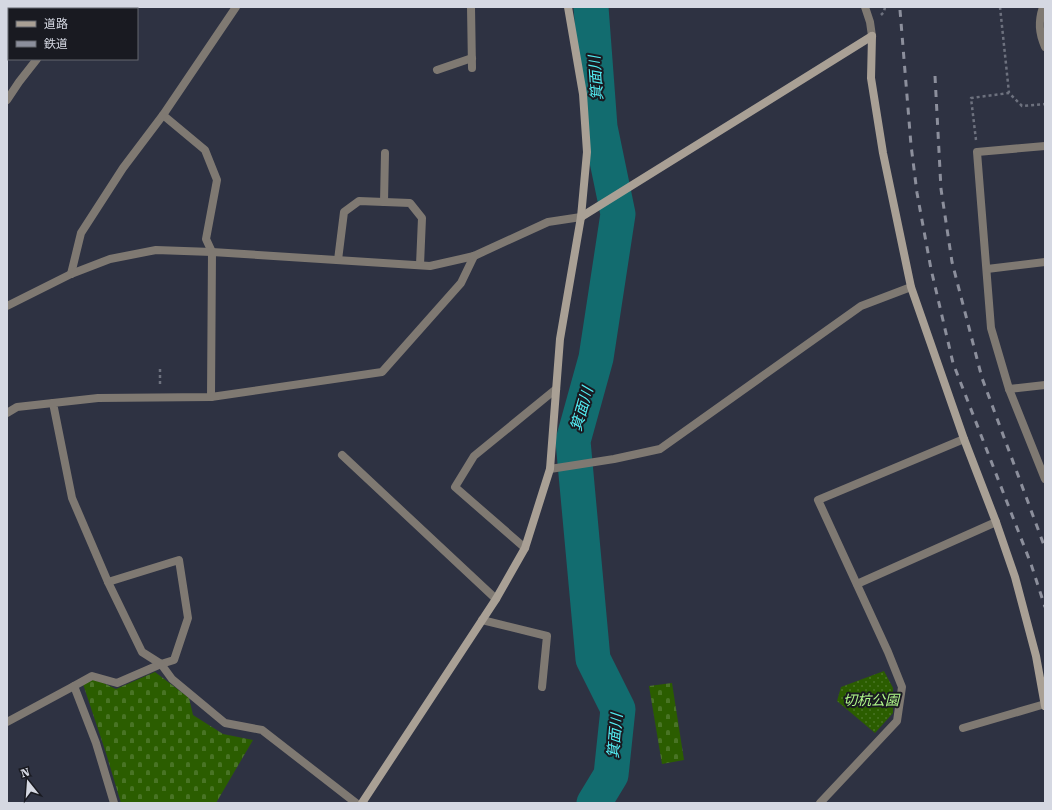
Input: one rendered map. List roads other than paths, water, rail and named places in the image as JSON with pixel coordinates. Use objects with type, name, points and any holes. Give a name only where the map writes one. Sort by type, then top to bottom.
[{"type":"street","points":[[71,274],[81,233],[124,168],[163,115],[236,7]]},
{"type":"street","points":[[471,7],[472,68]]},
{"type":"street","points":[[362,803],[496,599],[525,548],[550,469],[560,339],[581,217],[587,152],[582,94],[568,7]]},
{"type":"street","points":[[865,7],[870,22],[872,36],[871,78],[883,153],[911,287],[964,439],[996,522],[1015,577],[1036,656],[1045,705],[963,728]]},
{"type":"street","points":[[1043,7],[1039,27],[1045,47]]},
{"type":"street","points":[[7,306],[71,274],[110,259],[156,250],[212,252],[420,266],[430,266],[474,256],[548,222],[581,217],[872,36]]},
{"type":"street","points":[[437,70],[472,58]]},
{"type":"street","points":[[7,100],[18,82],[37,60]]},
{"type":"street","points":[[163,115],[205,150],[217,180],[206,239],[212,252],[211,397]]},
{"type":"street","points":[[1045,146],[977,152],[991,328],[1009,389],[1045,479]]},
{"type":"street","points":[[384,202],[385,153]]},
{"type":"street","points":[[338,260],[344,212],[359,201],[410,203],[422,218],[420,266]]},
{"type":"street","points":[[7,412],[17,407],[98,398],[211,397],[382,372],[461,283],[474,256]]},
{"type":"street","points":[[986,269],[1045,262]]},
{"type":"street","points":[[550,469],[614,459],[660,449],[861,306],[911,287]]},
{"type":"street","points":[[1009,389],[1045,385]]},
{"type":"street","points":[[525,548],[455,487],[474,456],[556,389]]},
{"type":"street","points":[[53,403],[72,498],[108,582],[142,652],[161,664],[172,679],[225,723],[262,730],[356,803]]},
{"type":"street","points":[[820,803],[897,721],[902,687],[888,652],[818,500],[964,439]]},
{"type":"street","points":[[342,455],[496,599]]},
{"type":"street","points":[[857,584],[996,522]]},
{"type":"street","points":[[7,722],[92,676],[117,683],[174,660],[188,618],[179,560],[108,582]]},
{"type":"street","points":[[482,620],[547,636],[542,687]]},
{"type":"street","points":[[74,686],[96,743],[114,803]]},
{"type":"waterway","name":"箕面川","points":[[591,7],[600,127],[618,214],[596,358],[573,441],[593,659],[618,709],[611,775],[594,803]]},
{"type":"railway","points":[[900,10],[911,145],[917,193],[931,269],[953,363],[1031,564],[1045,607]]},
{"type":"railway","points":[[935,76],[941,189],[952,262],[982,378],[1045,548]]},
{"type":"park label","name":"切杭公園","points":[[871,700]]}]
